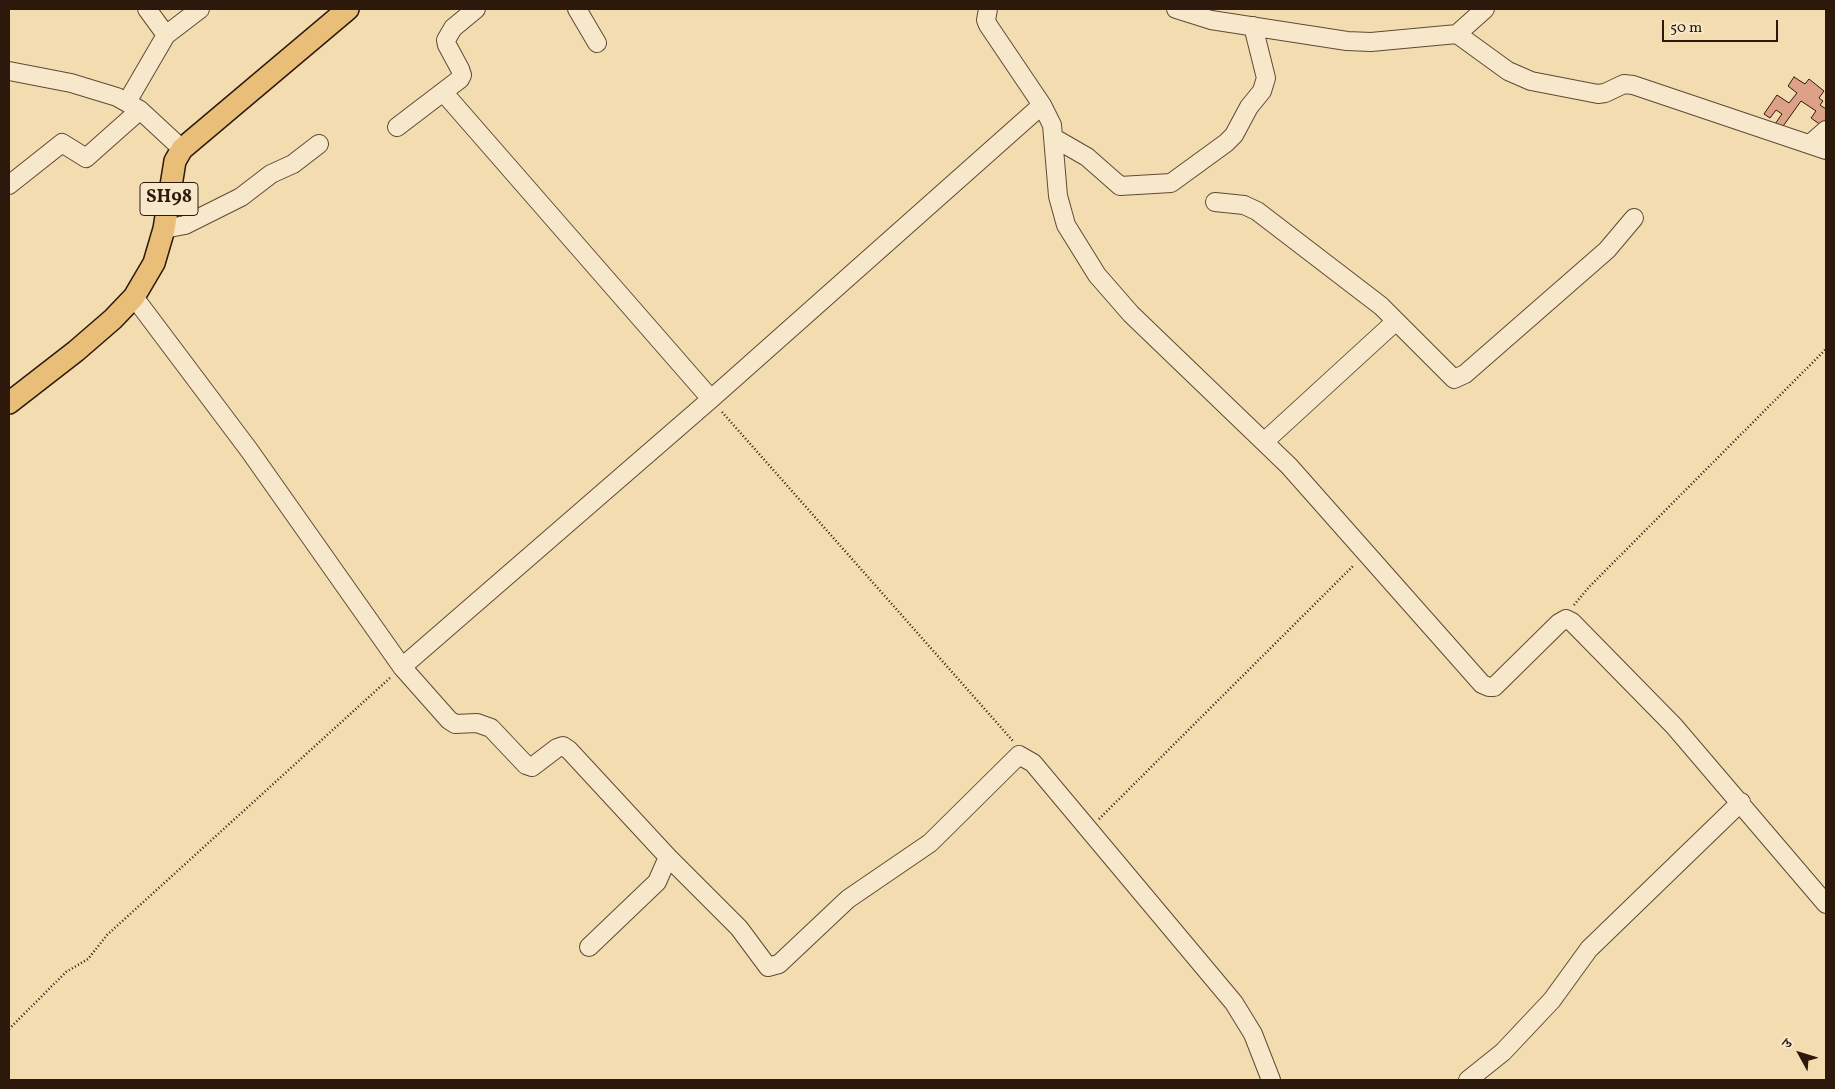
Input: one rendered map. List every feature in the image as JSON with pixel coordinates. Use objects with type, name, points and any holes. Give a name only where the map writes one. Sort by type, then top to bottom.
[{"type":"main road","name":"SH98","points":[[9,403],[76,351],[113,319],[134,297],[154,263],[164,229],[172,173],[175,161],[182,149],[348,9]]},
{"type":"street","points":[[147,9],[166,35]]},
{"type":"street","points":[[9,185],[62,143],[86,158],[134,106],[166,35],[200,9]]},
{"type":"street","points":[[397,126],[444,93],[462,75],[446,45],[448,34],[476,9]]},
{"type":"street","points":[[577,9],[596,43]]},
{"type":"street","points":[[988,9],[986,20],[988,25],[1042,105],[1052,125],[1060,209],[1074,239],[1089,264],[1131,314],[1162,346],[1265,441],[1482,684],[1494,687],[1559,623],[1566,620],[1578,626],[1674,726],[1741,802],[1826,904]]},
{"type":"street","points":[[1176,9],[1211,20],[1358,41],[1457,34],[1485,9]]},
{"type":"street","points":[[1054,138],[1087,157],[1120,186],[1171,183],[1234,136],[1248,107],[1262,91],[1266,78],[1253,26]]},
{"type":"street","points":[[1457,34],[1508,71],[1531,81],[1598,94],[1605,93],[1624,84],[1633,84],[1818,147],[1826,130]]},
{"type":"street","points":[[9,71],[72,82],[134,106],[182,149]]},
{"type":"street","points":[[444,93],[711,399]]},
{"type":"street","points":[[402,667],[711,399],[1042,105]]},
{"type":"street","points":[[164,229],[185,225],[241,197],[270,174],[293,164],[319,144]]},
{"type":"street","points":[[1215,202],[1244,204],[1257,211],[1366,295],[1396,321],[1448,376],[1454,379],[1460,378],[1606,250],[1634,218]]},
{"type":"street","points":[[134,297],[249,450],[402,667],[455,724],[477,724],[491,728],[526,765],[532,767],[557,748],[563,746],[668,857],[739,928],[768,967],[773,968],[779,964],[838,908],[930,843],[1019,755],[1025,756],[1089,828],[1234,1003],[1253,1034],[1271,1080]]},
{"type":"street","points":[[1265,441],[1396,321]]},
{"type":"street","points":[[1468,1080],[1504,1052],[1552,1000],[1589,949],[1741,802]]},
{"type":"street","points":[[588,947],[657,882],[668,857]]},
{"type":"path","points":[[1566,620],[1589,587],[1826,349]]},
{"type":"path","points":[[711,399],[1013,741],[1019,755]]},
{"type":"path","points":[[1089,828],[1366,554]]},
{"type":"path","points":[[9,1029],[66,972],[88,959],[107,935],[402,667]]},
{"type":"building","points":[[1794,77],[1805,84],[1809,79],[1824,91],[1819,98],[1823,101],[1820,105],[1826,109],[1825,128],[1811,118],[1816,111],[1801,101],[1781,129],[1775,124],[1782,114],[1776,110],[1770,118],[1764,114],[1777,95],[1789,103],[1797,93],[1788,86]]}]
